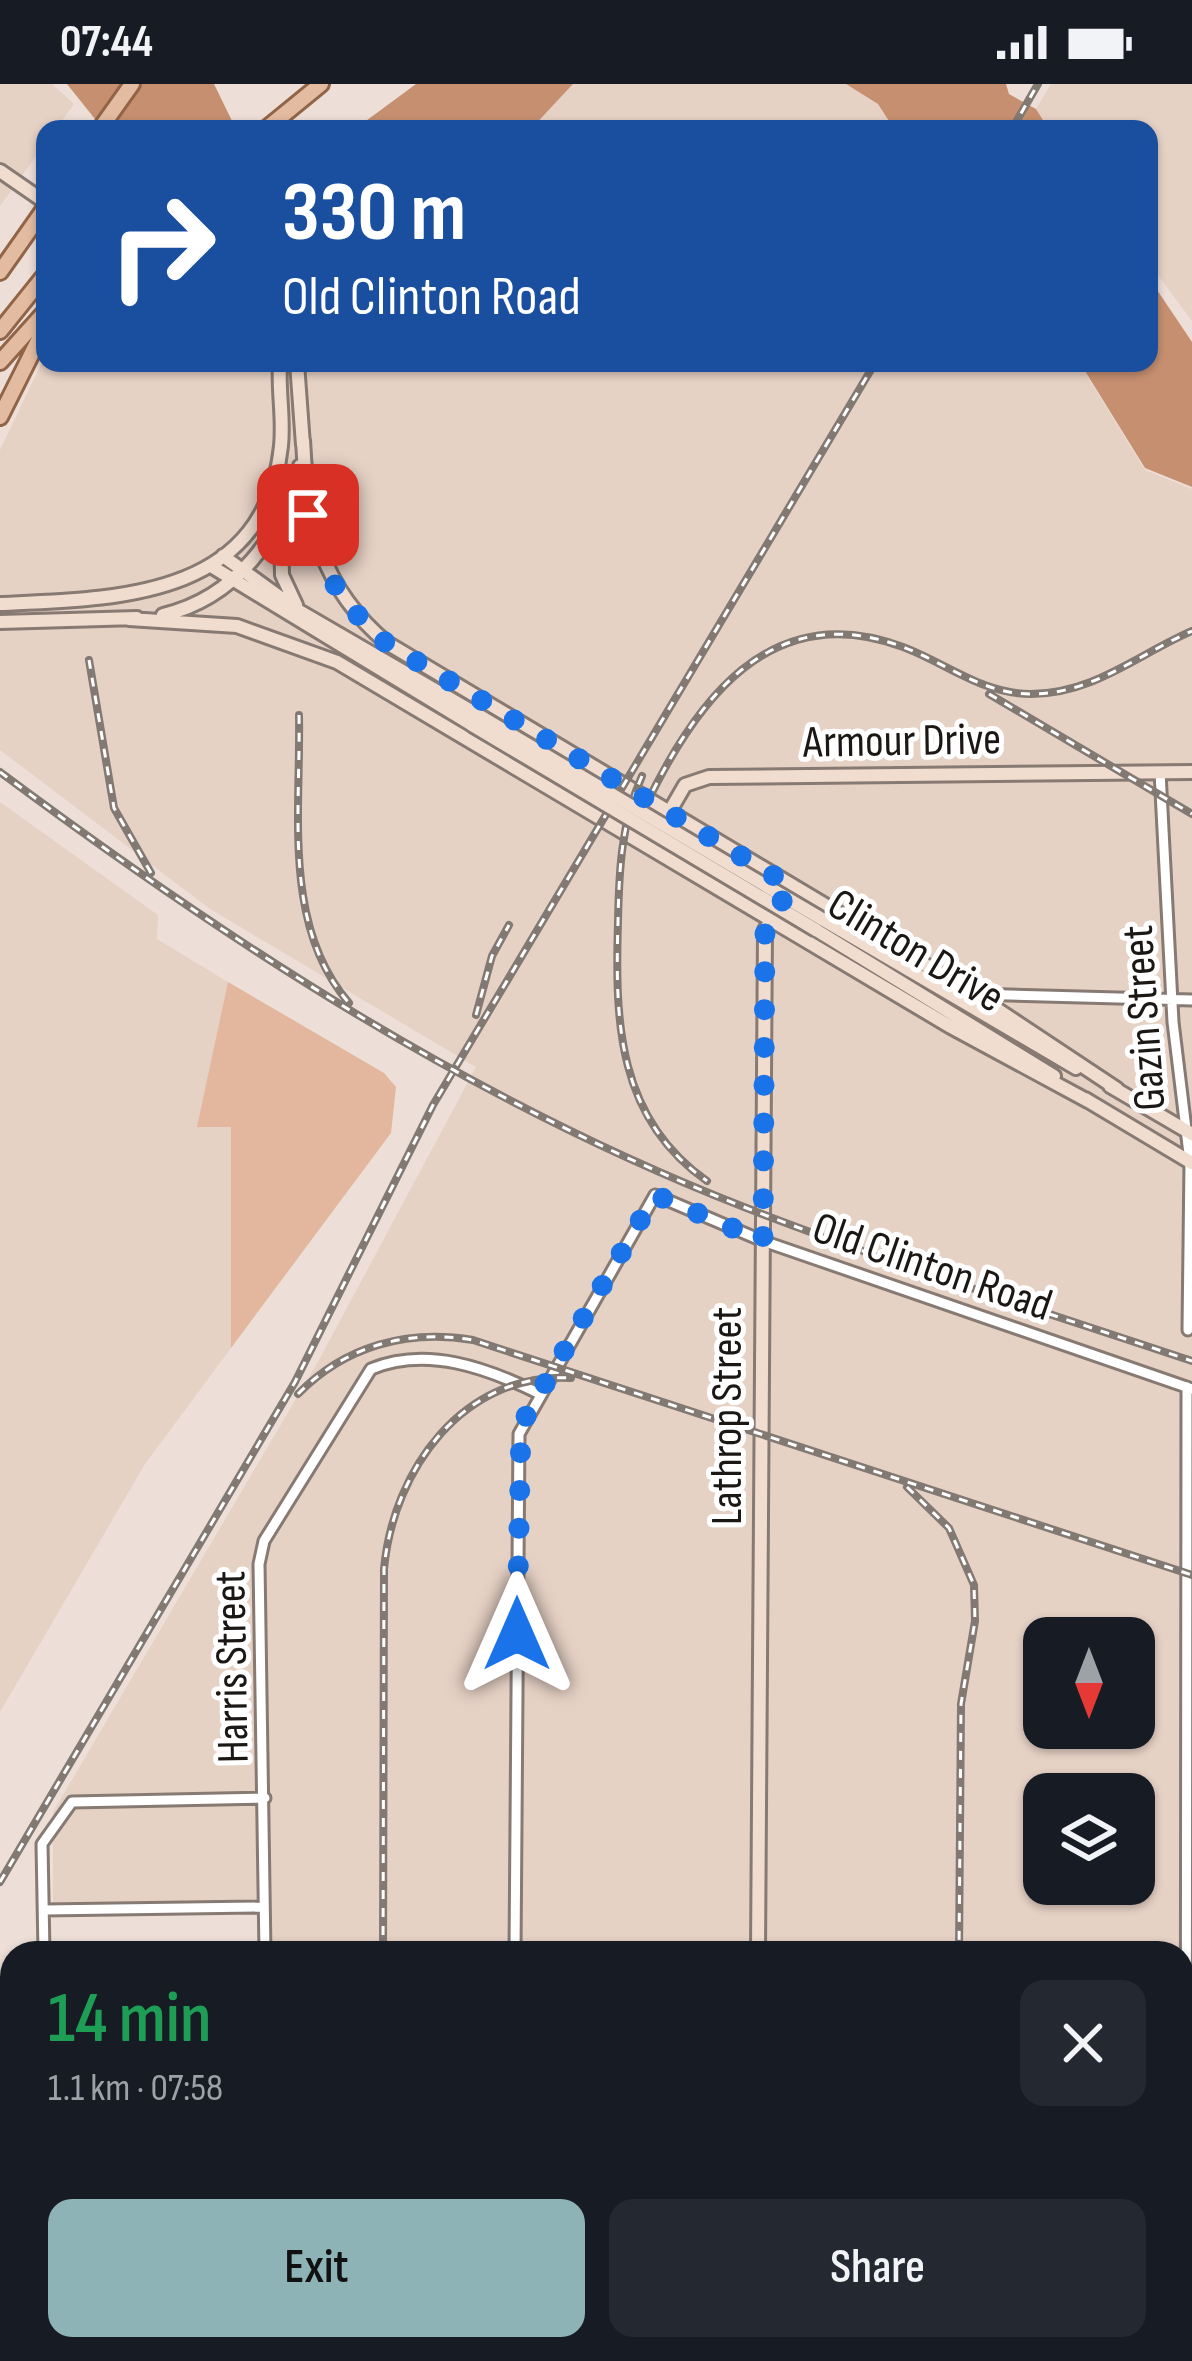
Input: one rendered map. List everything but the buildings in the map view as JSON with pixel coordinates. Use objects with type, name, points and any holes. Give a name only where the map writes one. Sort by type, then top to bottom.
[{"type":"main road","points":[[106,120],[132,84]]},
{"type":"main road","points":[[277,120],[321,84]]},
{"type":"main road","points":[[3,266],[36,219]]},
{"type":"main road","points":[[0,331],[36,285]]},
{"type":"main road","points":[[0,362],[36,321]]},
{"type":"main road","points":[[0,417],[36,345]]},
{"type":"street","points":[[0,171],[36,198]]},
{"type":"street","points":[[0,604],[110,598],[173,586],[217,561],[250,525],[276,468],[281,448],[280,372]]},
{"type":"street","points":[[298,372],[308,515],[321,559],[345,603],[402,653],[974,994],[1117,1089]]},
{"type":"street","points":[[299,611],[278,555],[303,440]]},
{"type":"street","points":[[129,620],[189,607],[235,577],[284,515]]},
{"type":"street","name":"Clinton Drive","points":[[217,561],[281,613],[475,720]]},
{"type":"street","name":"Clinton Drive","points":[[235,577],[322,624],[819,924],[1188,1131]]},
{"type":"street","points":[[110,598],[110,620]]},
{"type":"street","points":[[281,613],[337,662]]},
{"type":"street","points":[[0,622],[179,619],[253,629],[337,662],[950,1027],[1088,1101]]},
{"type":"street","points":[[322,624],[402,653]]},
{"type":"street","name":"Gazin Street","points":[[1160,772],[1172,1000],[1191,1163],[1189,1330]]},
{"type":"street","name":"Armour Drive","points":[[649,846],[685,785],[709,777],[1192,772]]},
{"type":"street","name":"Lathrop Street","points":[[758,1941],[765,930],[791,886]]},
{"type":"street","name":"Clinton Drive","points":[[819,924],[1191,1163]]},
{"type":"street","points":[[974,994],[1192,1000]]},
{"type":"street","name":"Old Clinton Road","points":[[538,1393],[655,1195],[763,1241],[1189,1388]]},
{"type":"street","name":"Harris Street","points":[[265,1941],[262,1548],[371,1369],[391,1363],[443,1361],[538,1393]]},
{"type":"street","points":[[1188,1941],[1189,1388]]},
{"type":"street","points":[[515,1941],[518,1443],[538,1393]]},
{"type":"street","points":[[44,1941],[42,1844],[73,1802],[265,1798]]},
{"type":"street","points":[[44,1910],[264,1907]]},
{"type":"shaded area","points":[[0,84],[52,84],[74,104],[62,120],[36,120],[36,156],[0,206]]},
{"type":"shaded area","points":[[67,84],[214,84],[232,120],[96,120]]},
{"type":"shaded area","points":[[416,84],[573,84],[539,120],[367,120]]},
{"type":"shaded area","points":[[573,84],[846,84],[878,104],[888,120],[539,120]]},
{"type":"shaded area","points":[[846,84],[1006,84],[1009,94],[1036,109],[1043,120],[888,120],[878,104]]},
{"type":"shaded area","points":[[1051,84],[1192,84],[1192,321],[1158,275],[1158,120],[1044,120],[1036,109]]},
{"type":"shaded area","points":[[1158,291],[1192,342],[1192,487],[1145,468],[1086,372],[1158,372]]},
{"type":"shaded area","points":[[37,372],[1085,372],[1145,470],[1192,489],[1192,1941],[271,1941],[269,1901],[53,1904],[53,1812],[320,1358],[476,1067],[210,909],[0,750],[0,450]]},
{"type":"shaded area","points":[[0,802],[158,915],[157,939],[228,982],[198,1126],[231,1126],[231,1348],[145,1464],[0,1712]]},
{"type":"shaded area","points":[[228,982],[384,1073],[396,1087],[391,1133],[231,1348],[231,1127],[197,1127]]},
{"type":"railway","points":[[1017,120],[1038,84]]},
{"type":"railway","points":[[0,1882],[295,1382],[433,1105],[870,372]]},
{"type":"railway","points":[[645,807],[688,731],[714,697],[743,669],[776,648],[814,636],[856,635],[903,647],[996,689],[1031,694],[1075,688],[1192,631]]},
{"type":"railway","points":[[89,660],[114,808],[151,873]]},
{"type":"railway","points":[[989,694],[1192,814]]},
{"type":"railway","points":[[299,715],[298,828],[304,903],[313,939],[349,1003]]},
{"type":"railway","points":[[0,772],[266,958],[357,1015],[546,1119],[799,1228],[1192,1361]]},
{"type":"railway","points":[[642,776],[625,829],[620,866],[621,1031],[638,1097],[655,1128],[677,1156],[707,1181]]},
{"type":"railway","points":[[476,1015],[492,956],[509,925]]},
{"type":"railway","points":[[298,1394],[336,1364],[378,1345],[424,1337],[473,1340],[1192,1575]]},
{"type":"railway","points":[[383,1941],[384,1569],[390,1532],[419,1463],[440,1434],[467,1410],[497,1391],[532,1380],[571,1378]]},
{"type":"railway","points":[[907,1487],[949,1528],[974,1585],[975,1621],[961,1704],[959,1941]]},
{"type":"route","points":[[308,515],[321,559],[345,603],[386,643],[791,886],[765,930],[763,1241],[655,1195],[521,1425],[517,1634]]}]
